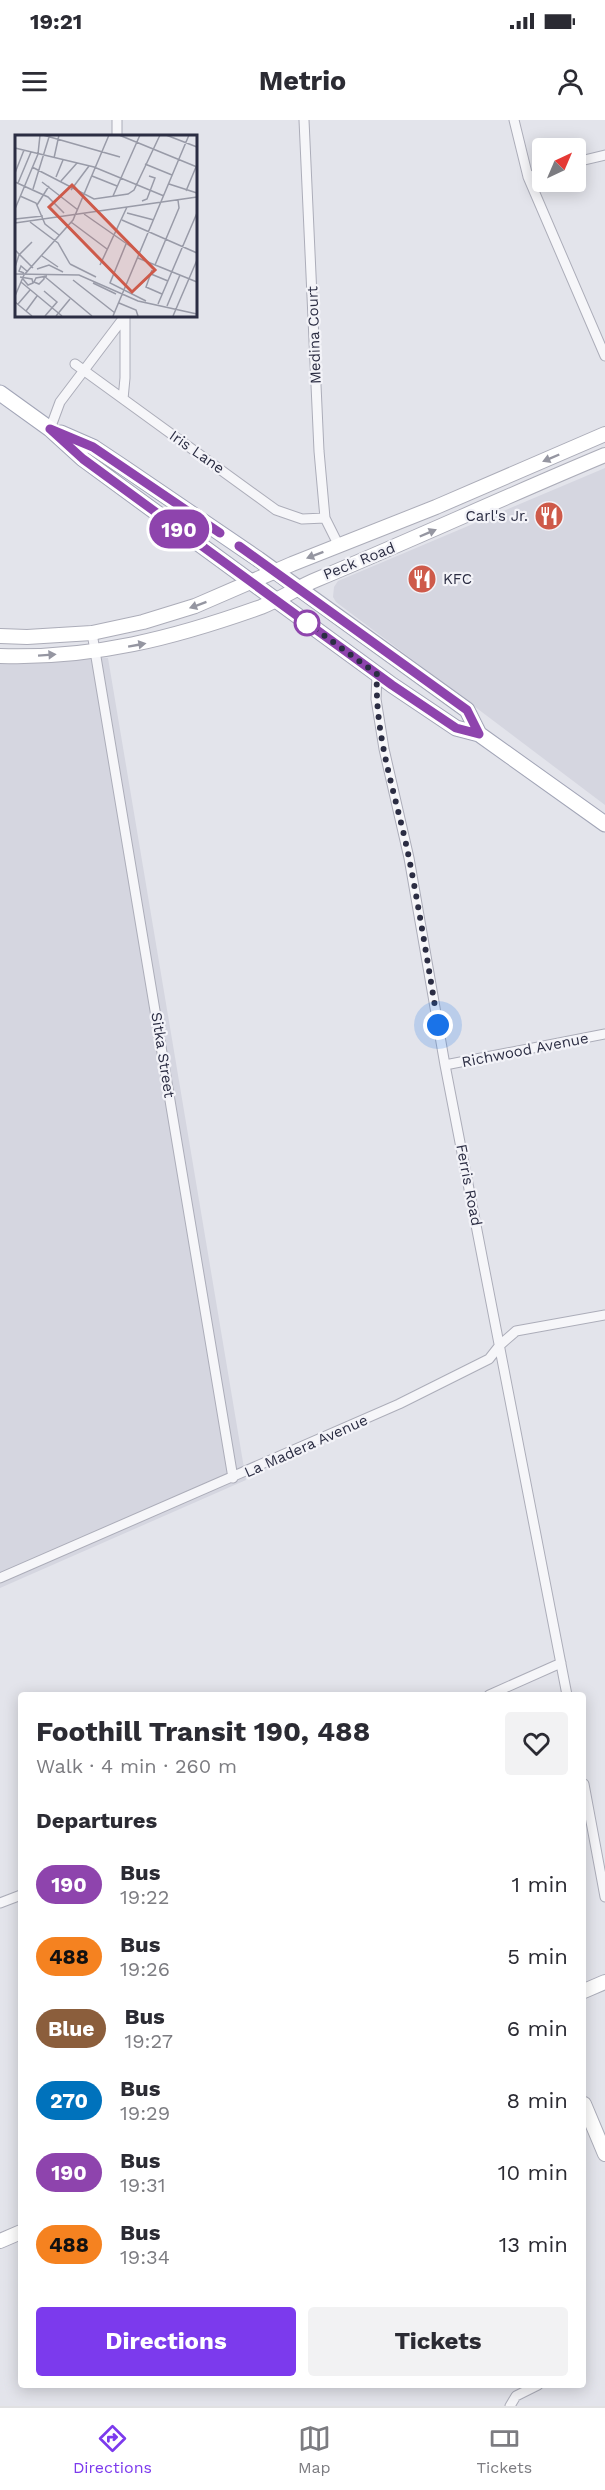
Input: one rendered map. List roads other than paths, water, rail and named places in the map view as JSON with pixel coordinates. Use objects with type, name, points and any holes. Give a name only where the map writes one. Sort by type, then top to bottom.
[{"type":"main road","points":[[0,393],[50,429],[83,459],[377,674],[456,728],[479,734],[605,824]]},
{"type":"main road","points":[[50,429],[93,447],[239,546],[467,710],[479,734]]},
{"type":"main road","name":"Peck Road","points":[[0,636],[27,637],[92,633],[143,622],[195,606],[273,572],[452,501],[605,434]]},
{"type":"main road","name":"Peck Road","points":[[0,656],[27,657],[95,652],[148,643],[203,627],[275,600],[296,588],[605,455]]},
{"type":"main road","points":[[452,501],[459,519]]},
{"type":"main road","points":[[586,1990],[605,1982]]},
{"type":"main road","points":[[586,2109],[605,2154]]},
{"type":"main road","points":[[0,2241],[18,2233]]},
{"type":"street","name":"Medina Court","points":[[304,120],[319,451],[325,518],[339,546]]},
{"type":"street","points":[[513,120],[528,177],[605,356]]},
{"type":"street","points":[[586,160],[605,155]]},
{"type":"street","points":[[528,177],[532,176]]},
{"type":"street","points":[[50,429],[60,402],[79,367],[124,316]]},
{"type":"street","points":[[123,399],[125,316]]},
{"type":"street","name":"Iris Lane","points":[[79,367],[276,510],[302,519],[325,518]]},
{"type":"street","name":"Sitka Street","points":[[92,633],[233,1478]]},
{"type":"street","name":"Ferris Road","points":[[377,674],[376,699],[384,749],[409,858],[445,1065],[566,1692]]},
{"type":"street","name":"Richwood Avenue","points":[[445,1065],[605,1034]]},
{"type":"street","name":"La Madera Avenue","points":[[0,1578],[409,1400],[489,1359],[516,1331],[605,1316]]},
{"type":"street","points":[[496,1692],[561,1663]]},
{"type":"street","points":[[586,1795],[605,1897]]},
{"type":"street","points":[[0,1903],[18,1895]]},
{"type":"street","points":[[510,2406],[516,2396],[532,2388]]},
{"type":"place","name":"Carl's Jr.","points":[[549,516]]},
{"type":"place","name":"KFC","points":[[422,579]]}]
